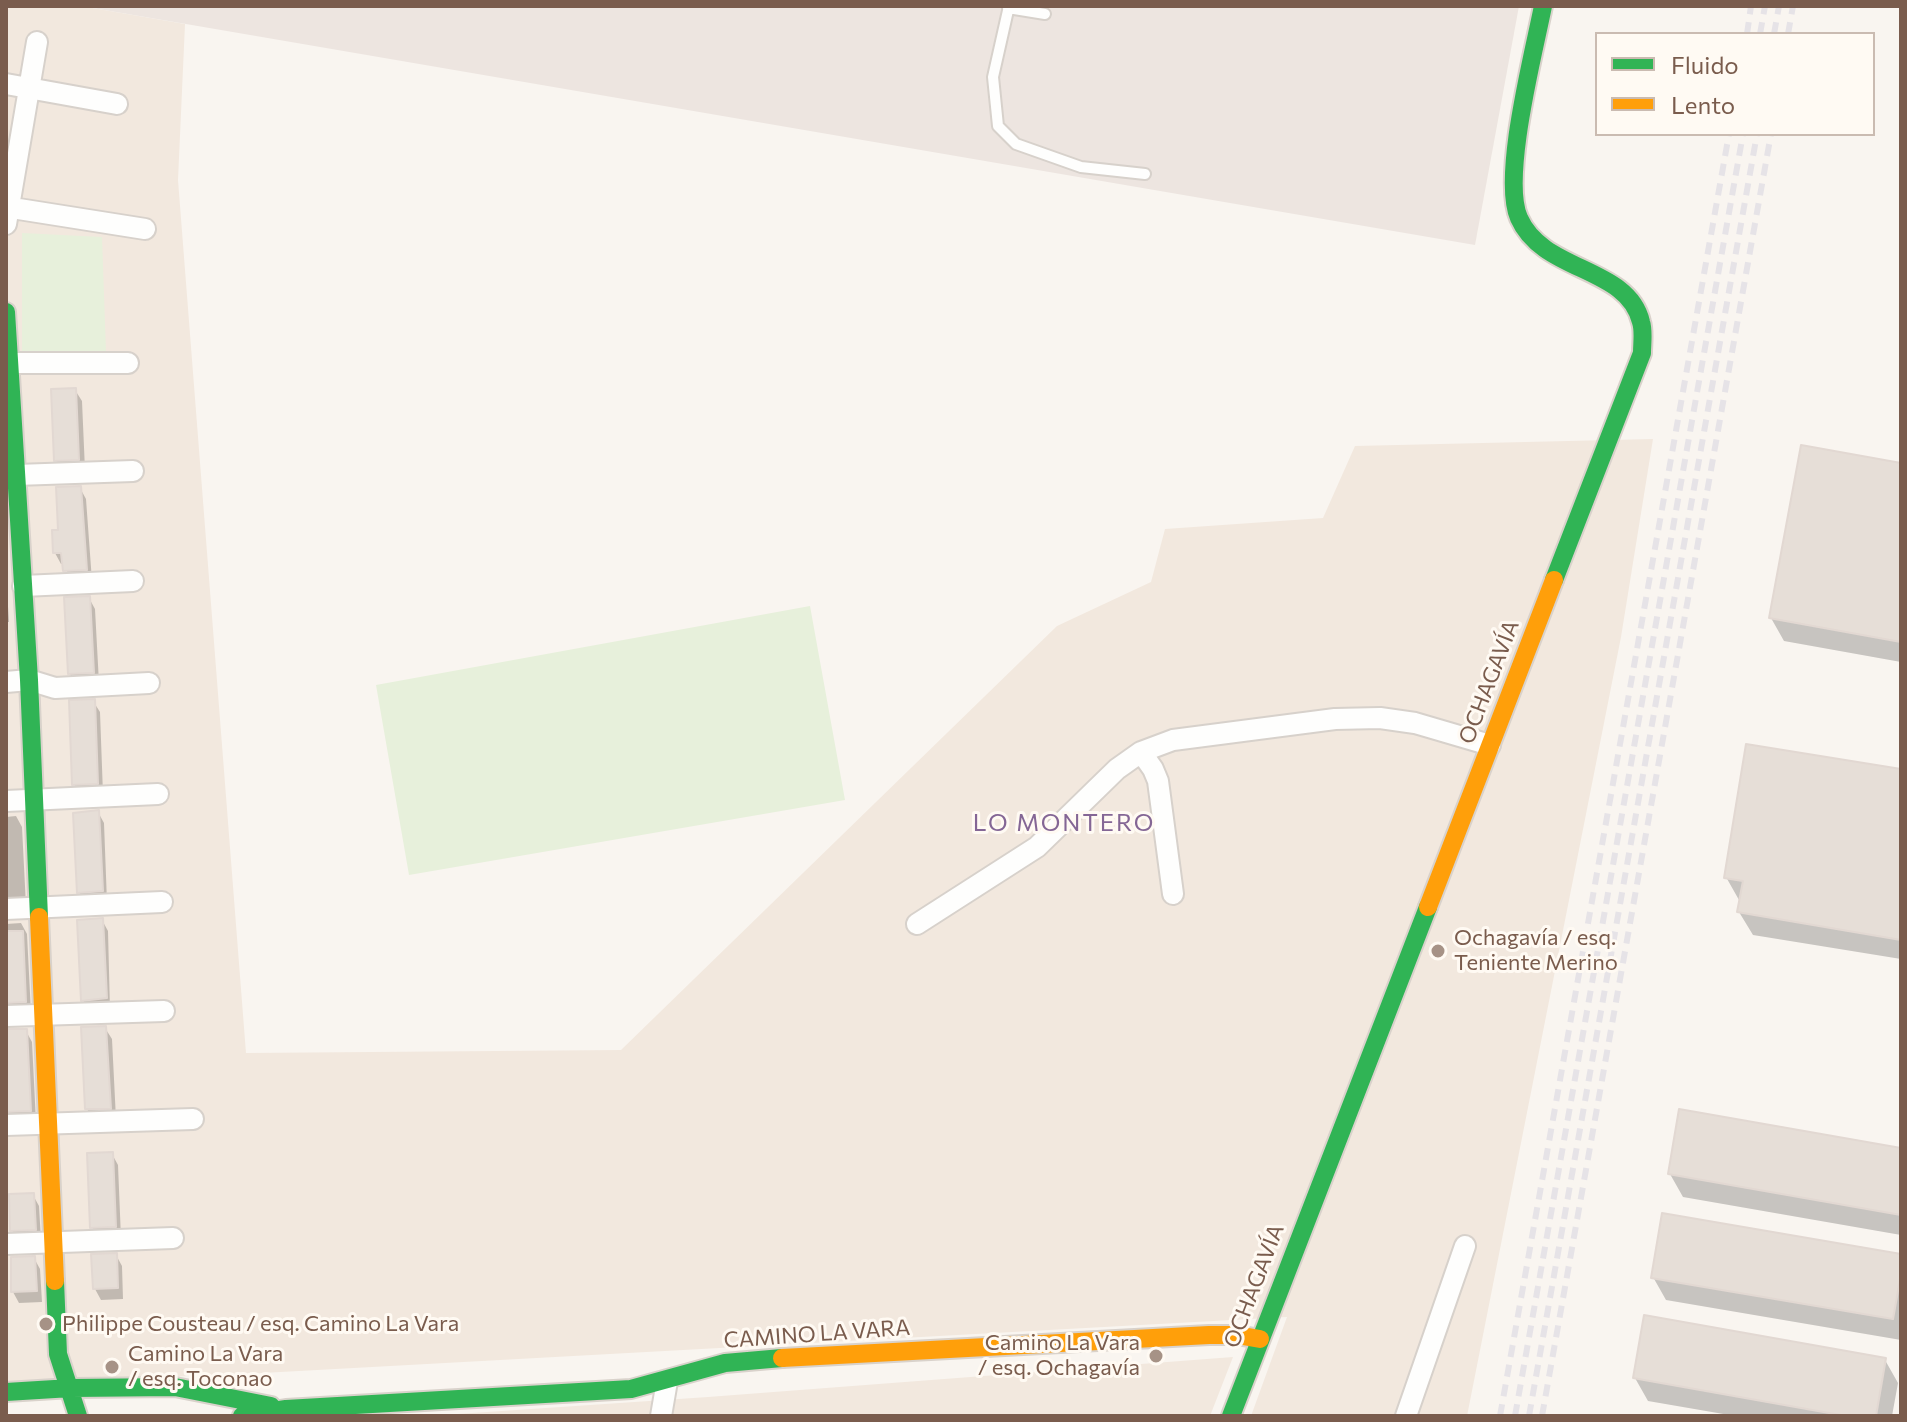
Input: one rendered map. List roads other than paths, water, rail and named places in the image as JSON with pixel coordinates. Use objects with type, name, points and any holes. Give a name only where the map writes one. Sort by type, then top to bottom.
[{"type":"street","name":"OCHAGAVÍA","points":[[1231,1416],[1639,363],[1644,342],[1642,319],[1632,300],[1615,285],[1548,254],[1529,237],[1517,213],[1514,199],[1516,155],[1543,6]]},
{"type":"street","points":[[37,42],[7,212],[145,229]]},
{"type":"street","points":[[6,84],[117,104]]},
{"type":"street","points":[[6,312],[29,680],[58,1354],[78,1416]]},
{"type":"street","points":[[9,363],[128,363]]},
{"type":"street","points":[[16,475],[133,471]]},
{"type":"street","points":[[23,586],[133,581]]},
{"type":"street","points":[[6,682],[29,680],[55,688],[149,683]]},
{"type":"street","points":[[917,924],[1037,847],[1117,769],[1141,752],[1173,740],[1226,731],[1380,718],[1415,723],[1490,745]]},
{"type":"street","points":[[1141,752],[1158,781],[1173,894]]},
{"type":"street","points":[[6,801],[158,794]]},
{"type":"street","points":[[6,909],[162,902]]},
{"type":"street","points":[[6,1016],[164,1011]]},
{"type":"street","points":[[6,1125],[193,1119]]},
{"type":"street","points":[[6,1244],[173,1238]]},
{"type":"street","points":[[1406,1416],[1465,1246]]},
{"type":"street","name":"CAMINO LA VARA","points":[[242,1416],[286,1409],[631,1389],[667,1381],[696,1370],[758,1359],[1209,1335],[1260,1339]]},
{"type":"street","points":[[661,1416],[667,1381]]},
{"type":"street","name":"CAMINO LA VARA","points":[[6,1392],[175,1387],[286,1409]]},
{"type":"lane","points":[[1045,14],[1008,7],[993,77],[998,126],[1016,144],[1081,167],[1145,174]]},
{"type":"railway","points":[[1747,32],[1751,6]]},
{"type":"railway","points":[[1760,32],[1765,6]]},
{"type":"railway","points":[[1774,32],[1779,6]]},
{"type":"railway","points":[[1788,32],[1793,6]]},
{"type":"railway","points":[[1500,1416],[1729,136]]},
{"type":"railway","points":[[1515,1416],[1743,136]]},
{"type":"railway","points":[[1529,1416],[1757,136]]},
{"type":"railway","points":[[1542,1416],[1771,136]]},
{"type":"place","name":"Ochagavía / esq. Teniente Merino","points":[[1438,951]]},
{"type":"place","name":"Philippe Cousteau / esq. Camino La Vara","points":[[46,1324]]},
{"type":"place","name":"Camino La Vara / esq. Ochagavía","points":[[1156,1356]]},
{"type":"place","name":"Camino La Vara / esq. Toconao","points":[[112,1367]]},
{"type":"district","name":"LO MONTERO","points":[[1064,823]]}]
